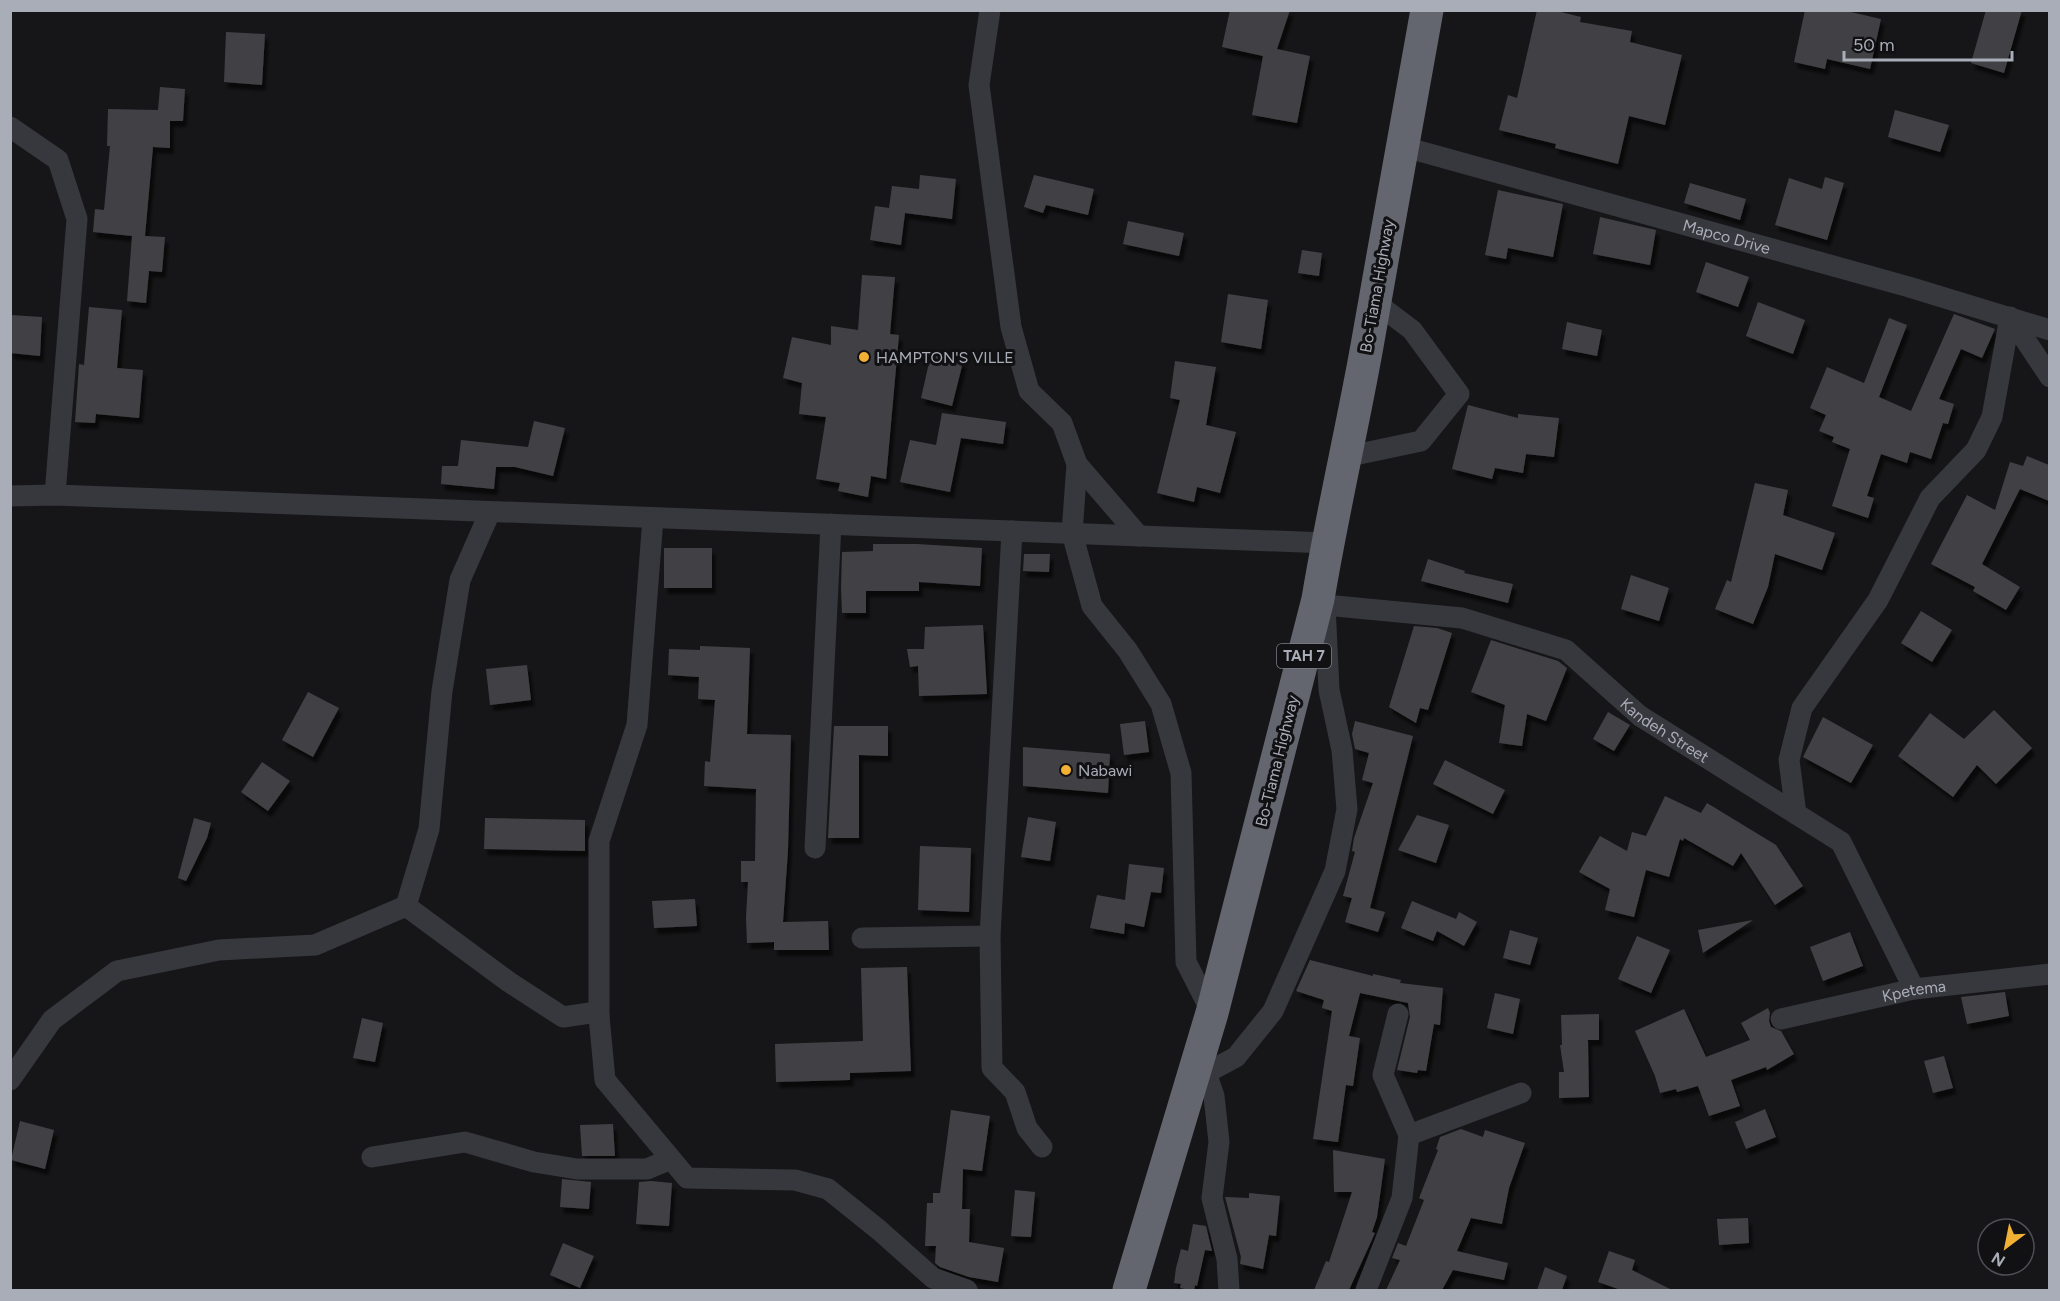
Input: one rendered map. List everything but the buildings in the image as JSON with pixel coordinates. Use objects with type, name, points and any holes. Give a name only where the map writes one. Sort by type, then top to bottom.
[{"type":"highway","name":"Bo-Tiama Highway","points":[[1130,1290],[1200,1074],[1212,1013],[1321,602],[1327,543],[1375,302],[1427,10]]},
{"type":"street","points":[[990,10],[979,85],[1011,327],[1029,391],[1062,423],[1077,464],[1139,536]]},
{"type":"street","points":[[10,127],[58,160],[77,219],[55,495]]},
{"type":"street","name":"Mapco Drive","points":[[1401,146],[1897,283],[2049,330]]},
{"type":"street","points":[[1345,457],[1421,441],[1459,394],[1412,330],[1375,302]]},
{"type":"street","points":[[2010,317],[2049,376]]},
{"type":"street","points":[[1796,814],[1789,760],[1802,708],[1878,600],[1930,498],[1976,450],[1992,417],[2010,317]]},
{"type":"street","points":[[1077,464],[1072,534],[1092,606],[1128,651],[1161,704],[1181,773],[1186,962],[1212,1013]]},
{"type":"street","points":[[10,496],[55,495],[1327,543]]},
{"type":"street","points":[[406,906],[429,829],[442,691],[460,580],[490,512]]},
{"type":"street","points":[[653,518],[637,725],[599,841],[599,1016],[605,1080],[687,1178],[795,1180],[828,1189],[933,1278],[968,1290]]},
{"type":"street","points":[[815,848],[831,524]]},
{"type":"street","points":[[1012,531],[990,936],[992,1068],[1015,1092],[1027,1128],[1042,1147]]},
{"type":"street","points":[[1229,1290],[1227,1259],[1212,1198],[1219,1142],[1214,1096],[1200,1074],[1236,1057],[1273,1011],[1335,870],[1347,809],[1342,750],[1329,690],[1321,602]]},
{"type":"street","name":"Kandeh Street","points":[[1321,602],[1462,618],[1566,650],[1640,716],[1841,842],[1914,988]]},
{"type":"street","points":[[406,906],[509,982],[563,1017],[597,1012],[599,1016]]},
{"type":"street","points":[[10,1080],[52,1020],[117,971],[219,950],[315,945],[406,906]]},
{"type":"street","points":[[861,938],[990,936]]},
{"type":"street","name":"Kpetema","points":[[1781,1019],[1914,988],[2049,974]]},
{"type":"street","points":[[1366,1290],[1402,1198],[1408,1135],[1383,1075],[1398,1014]]},
{"type":"street","points":[[1408,1135],[1521,1093]]},
{"type":"street","points":[[372,1157],[465,1142],[534,1162],[577,1169],[647,1169],[671,1159]]},
{"type":"place","name":"HAMPTON'S VILLE","points":[[864,357]]},
{"type":"place","name":"Nabawi","points":[[1066,770]]}]
